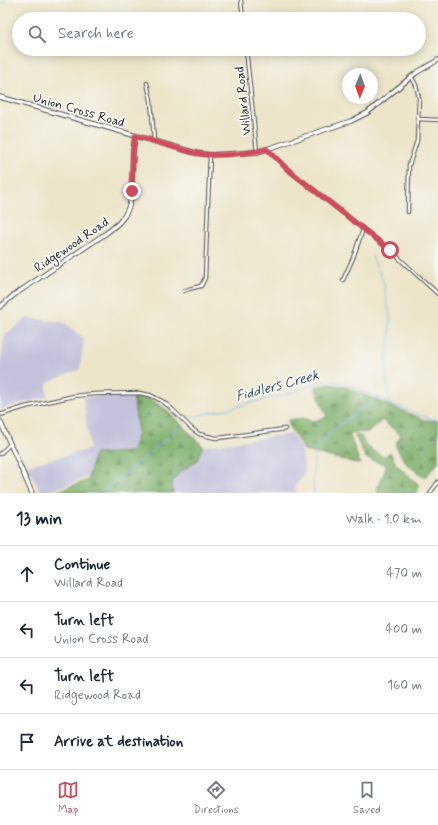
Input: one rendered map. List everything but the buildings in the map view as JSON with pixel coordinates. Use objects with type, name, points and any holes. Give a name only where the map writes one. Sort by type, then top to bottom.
[{"type":"main road","name":"Union Cross Road","points":[[0,97],[196,153],[210,155],[257,152],[362,116],[416,73],[438,60]]},
{"type":"main road","name":"Ridgewood Road","points":[[0,307],[14,295],[115,227],[123,218],[131,199],[135,136]]},
{"type":"main road","points":[[0,421],[32,493]]},
{"type":"street","points":[[241,0],[242,12]]},
{"type":"street","name":"Willard Road","points":[[247,56],[257,152]]},
{"type":"street","points":[[408,212],[409,165],[417,141],[418,119],[418,98],[416,85],[412,76]]},
{"type":"street","points":[[147,83],[151,100],[154,141]]},
{"type":"street","points":[[418,119],[438,120]]},
{"type":"street","points":[[267,149],[286,168],[390,250],[438,294]]},
{"type":"street","points":[[184,291],[200,286],[205,278],[210,155]]},
{"type":"street","points":[[343,280],[353,258],[363,228]]},
{"type":"street","points":[[0,415],[30,406],[74,396],[139,393],[150,395],[162,401],[191,428],[199,434],[207,436],[226,438],[285,429]]},
{"type":"street","points":[[0,454],[10,443]]},
{"type":"street","points":[[430,493],[438,482]]},
{"type":"shaded area","points":[[27,318],[63,322],[84,338],[80,369],[47,383],[47,397],[0,409],[0,363],[5,335]]},
{"type":"shaded area","points":[[133,395],[138,433],[131,452],[94,454],[88,477],[42,493],[26,466],[90,449],[83,397]]},
{"type":"shaded area","points":[[292,434],[302,451],[305,473],[295,486],[296,493],[173,493],[172,483],[178,474],[197,460],[203,446]]},
{"type":"green space","points":[[330,384],[343,386],[425,420],[438,421],[438,463],[424,478],[405,462],[395,445],[401,435],[382,420],[369,432],[349,433],[360,464],[305,451],[290,428],[288,420],[302,418],[314,421],[327,417],[315,387]]},
{"type":"green space","points":[[133,395],[150,399],[167,410],[203,446],[197,460],[178,474],[172,483],[173,493],[53,493],[88,480],[94,454],[131,452],[138,433]]},
{"type":"green space","points":[[355,436],[361,436],[366,446],[383,457],[390,452],[396,464],[419,485],[417,493],[377,493],[377,489],[386,465],[366,458]]},
{"type":"waterway","points":[[0,5],[7,0]]},
{"type":"waterway","points":[[372,256],[383,281],[390,317],[389,346],[386,358],[390,402]]},
{"type":"waterway","name":"Fiddlers Creek","points":[[188,417],[282,396],[320,382],[334,381],[345,384],[428,418],[438,420]]},
{"type":"waterway","points":[[314,493],[314,460],[320,443],[339,425],[378,398]]},
{"type":"waterway","name":"Fiddlers Creek","points":[[101,493],[168,438],[180,424]]},
{"type":"route","points":[[132,191],[135,136],[196,153],[210,155],[250,153],[267,149],[286,168],[390,250]]}]
